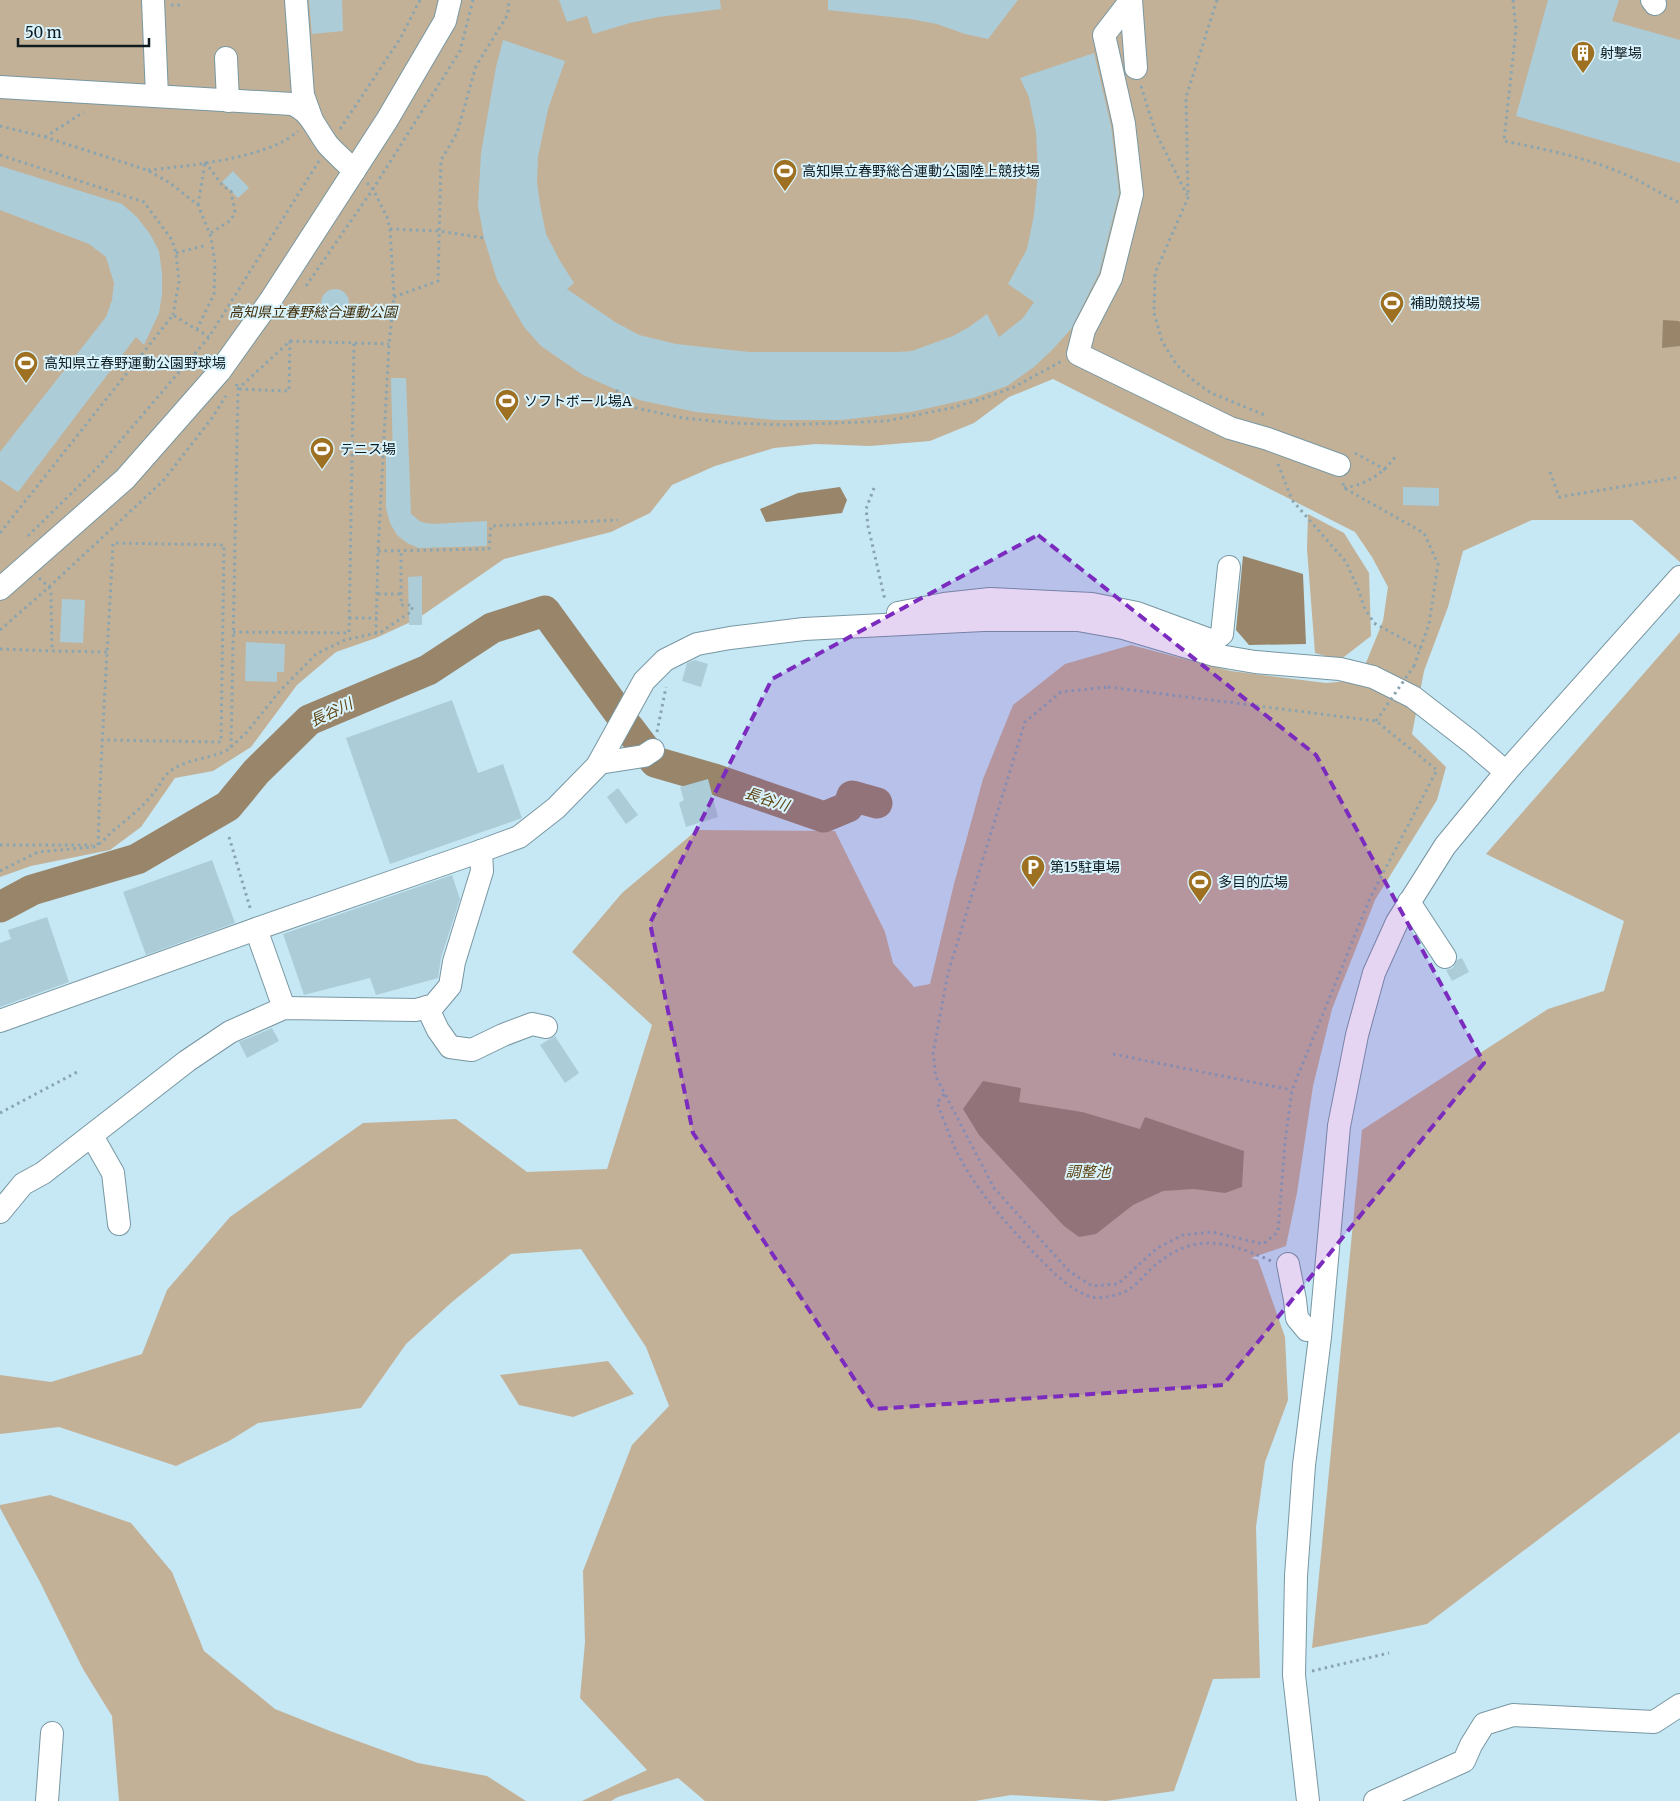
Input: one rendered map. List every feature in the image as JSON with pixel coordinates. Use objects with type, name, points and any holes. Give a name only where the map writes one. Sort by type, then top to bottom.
[{"type":"street","points":[[154,0],[157,96]]},
{"type":"street","points":[[296,0],[303,95],[312,120]]},
{"type":"street","points":[[0,590],[125,479],[220,371],[270,301],[426,56],[445,21],[450,0]]},
{"type":"street","points":[[1131,0],[1136,68]]},
{"type":"street","points":[[1131,0],[1104,35],[1124,124],[1132,194],[1111,278],[1084,330],[1078,354],[1230,428],[1272,429],[1344,458]]},
{"type":"street","points":[[226,58],[228,101]]},
{"type":"street","points":[[0,87],[292,104],[300,108],[312,120],[328,145],[354,170]]},
{"type":"street","points":[[814,628],[852,616],[888,615],[944,604],[990,599],[1092,604],[1137,613],[1213,641],[1222,634],[1229,567]]},
{"type":"street","points":[[1308,1801],[1294,1675],[1296,1576],[1304,1466],[1320,1330],[1339,1126],[1357,1035],[1374,974],[1397,922],[1445,846],[1506,772],[1680,578]]},
{"type":"street","points":[[0,1021],[256,929],[481,852],[518,837],[556,808],[597,766],[644,681],[665,660],[697,644],[730,638],[814,628],[983,620],[1078,620],[1122,628],[1214,655],[1255,662],[1340,669],[1373,677],[1413,697],[1506,772]]},
{"type":"street","points":[[599,763],[644,756],[653,750]]},
{"type":"street","points":[[0,1212],[23,1184],[43,1173],[187,1061],[230,1032],[284,1008],[416,1010],[434,1005],[450,986],[454,962],[482,871],[481,852]]},
{"type":"street","points":[[1409,902],[1445,957]]},
{"type":"street","points":[[256,929],[284,1008]]},
{"type":"street","points":[[427,1007],[438,1030],[450,1047],[472,1050],[532,1024],[546,1027]]},
{"type":"street","points":[[92,1136],[113,1173],[119,1224]]},
{"type":"street","points":[[1288,1264],[1297,1318],[1307,1330],[1320,1330]]},
{"type":"street","points":[[1375,1801],[1464,1761],[1484,1724],[1513,1714],[1654,1722],[1680,1705]]},
{"type":"street","points":[[47,1801],[52,1734]]},
{"type":"path","points":[[21,542],[98,467],[209,337],[328,145],[400,39],[420,0]]},
{"type":"path","points":[[394,297],[438,281],[440,160],[457,133],[476,66],[508,14],[509,0]]},
{"type":"path","points":[[1217,0],[1186,97],[1188,198],[1155,273],[1154,313],[1162,341],[1176,364],[1193,380],[1211,394],[1272,429],[1292,500],[1346,562],[1364,607],[1374,623],[1421,649]]},
{"type":"path","points":[[1514,0],[1516,29],[1504,141],[1587,160],[1623,174],[1680,203]]},
{"type":"path","points":[[1136,68],[1155,131],[1188,198]]},
{"type":"path","points":[[45,138],[114,93]]},
{"type":"path","points":[[147,170],[248,155],[283,142],[312,120]]},
{"type":"path","points":[[0,126],[147,170],[170,183],[198,205],[210,234],[215,263],[214,294],[197,329]]},
{"type":"path","points":[[0,155],[144,202],[172,240],[176,253],[179,282],[173,315],[0,533]]},
{"type":"path","points":[[198,205],[205,162]]},
{"type":"path","points":[[205,162],[223,186],[232,191],[235,212],[231,220],[210,234]]},
{"type":"path","points":[[354,170],[373,188],[387,217],[390,228],[394,297],[389,344],[378,551],[376,633]]},
{"type":"path","points":[[390,228],[439,231],[484,238]]},
{"type":"path","points":[[176,253],[207,245]]},
{"type":"path","points":[[173,315],[209,337]]},
{"type":"path","points":[[238,389],[289,391],[290,341]]},
{"type":"path","points":[[238,389],[290,341],[389,344]]},
{"type":"path","points":[[233,632],[349,633],[354,343]]},
{"type":"path","points":[[616,390],[636,408],[683,418],[732,423],[786,425],[886,421],[951,408],[985,398],[1014,387],[1078,354]]},
{"type":"path","points":[[220,371],[236,381],[238,389],[231,748]]},
{"type":"path","points":[[1344,488],[1359,486],[1386,470],[1396,456]]},
{"type":"path","points":[[1344,488],[1344,458],[1386,470]]},
{"type":"path","points":[[1550,472],[1559,497],[1680,477]]},
{"type":"path","points":[[874,488],[866,509],[888,615]]},
{"type":"path","points":[[1344,488],[1424,532],[1438,564],[1429,624],[1421,649],[1414,666],[1376,721]]},
{"type":"path","points":[[378,551],[489,549],[491,526],[618,520]]},
{"type":"path","points":[[98,845],[101,740],[108,652],[112,543],[224,545],[221,742],[101,740]]},
{"type":"path","points":[[0,871],[38,852],[94,847],[98,845],[113,830],[127,821],[156,791],[166,774],[178,766],[221,754],[231,748],[246,733],[278,692],[316,654],[346,640],[381,632],[412,611],[412,605],[401,605],[402,550]]},
{"type":"path","points":[[26,565],[49,587],[52,594],[52,650]]},
{"type":"path","points":[[378,594],[401,594]]},
{"type":"path","points":[[349,618],[377,618]]},
{"type":"path","points":[[0,649],[108,652]]},
{"type":"path","points":[[653,750],[672,657]]},
{"type":"path","points":[[1108,687],[1376,721],[1436,770],[1370,898],[1292,1090],[1284,1142],[1278,1232],[1263,1244],[1212,1232],[1182,1235],[1157,1248],[1118,1284],[1092,1286],[1069,1271],[994,1188],[936,1077],[933,1054],[948,974],[1025,722],[1061,692],[1108,687]]},
{"type":"path","points":[[229,837],[256,929]]},
{"type":"path","points":[[0,845],[98,845]]},
{"type":"path","points":[[1113,1054],[1292,1090]]},
{"type":"path","points":[[0,1113],[79,1071]]},
{"type":"path","points":[[944,1093],[937,1103],[954,1147],[983,1194],[1015,1232],[1052,1271],[1073,1288],[1087,1296],[1101,1297],[1122,1294],[1172,1252],[1194,1244],[1208,1242],[1227,1246],[1253,1253],[1270,1261],[1288,1264]]},
{"type":"path","points":[[1294,1675],[1389,1653]]},
{"type":"highlighted area","points":[[1038,535],[1316,755],[1484,1063],[1223,1385],[874,1409],[693,1133],[650,923],[772,679]]},
{"type":"green space","name":"高知県立春野総合運動公園","points":[[0,0],[1680,0],[1680,562],[1632,520],[1532,520],[1463,551],[1448,607],[1424,671],[1412,734],[1446,767],[1437,800],[1375,900],[1332,1009],[1313,1086],[1297,1193],[1286,1246],[1251,1258],[1258,1260],[1285,1337],[1288,1400],[1265,1462],[1256,1527],[1260,1678],[1213,1679],[1174,1791],[1106,1801],[1011,1795],[975,1801],[705,1801],[678,1778],[618,1797],[611,1801],[582,1801],[647,1770],[580,1698],[585,1642],[583,1571],[632,1445],[669,1406],[646,1347],[581,1249],[511,1254],[452,1302],[406,1344],[361,1408],[258,1423],[229,1441],[176,1466],[59,1427],[0,1434],[0,1375],[51,1382],[142,1354],[167,1290],[230,1217],[363,1123],[456,1119],[527,1172],[607,1169],[652,1025],[572,952],[622,893],[697,830],[835,831],[885,932],[893,963],[914,987],[930,984],[954,884],[983,779],[1013,705],[1065,664],[1131,645],[1231,671],[1326,683],[1359,680],[1383,621],[1388,587],[1372,557],[1355,532],[1053,379],[1009,397],[974,423],[930,441],[870,446],[816,444],[774,448],[715,466],[672,485],[650,513],[611,532],[504,559],[417,619],[376,638],[336,652],[297,685],[251,747],[213,771],[175,778],[141,827],[110,850],[31,866],[0,877]]},
{"type":"green space","points":[[1308,514],[1344,533],[1369,573],[1371,636],[1340,660],[1315,653],[1307,549]]},
{"type":"green space","points":[[1680,632],[1680,1432],[1427,1624],[1312,1648],[1362,1130],[1548,1009],[1604,991],[1624,921],[1486,854]]},
{"type":"green space","points":[[608,1361],[634,1394],[573,1417],[519,1405],[500,1375]]},
{"type":"green space","points":[[50,1495],[131,1523],[172,1572],[204,1651],[275,1709],[418,1763],[487,1776],[526,1801],[119,1801],[112,1716],[83,1669],[39,1580],[0,1508],[0,1505]]},
{"type":"water","points":[[1663,320],[1680,322],[1680,346],[1662,348]]},
{"type":"water","points":[[840,487],[847,500],[842,513],[766,522],[760,509],[798,493]]},
{"type":"water","points":[[1243,556],[1303,574],[1306,644],[1249,645],[1236,630]]},
{"type":"water","name":"調整池","points":[[983,1081],[1021,1088],[1019,1102],[1082,1112],[1140,1129],[1145,1117],[1244,1151],[1242,1187],[1225,1193],[1194,1189],[1163,1191],[1133,1205],[1096,1234],[1079,1237],[1064,1226],[979,1135],[963,1109]]},
{"type":"building","points":[[309,0],[342,0],[343,31],[312,34]]},
{"type":"building","points":[[559,0],[720,0],[721,9],[659,17],[593,34],[587,16],[567,22]]},
{"type":"building","points":[[828,0],[1018,0],[988,39],[965,34],[937,24],[910,19],[828,10]]},
{"type":"building","name":"射撃場","points":[[1548,0],[1619,0],[1612,21],[1680,40],[1680,163],[1516,116]]},
{"type":"building","points":[[503,40],[565,61],[548,109],[538,157],[537,183],[546,234],[574,283],[567,289],[615,322],[639,335],[676,344],[749,352],[898,352],[912,351],[953,336],[987,314],[999,337],[1023,318],[1034,302],[1008,284],[1027,249],[1034,215],[1038,173],[1036,132],[1029,97],[1020,78],[1094,53],[1111,126],[1119,193],[1099,273],[1071,329],[1052,350],[1034,367],[1007,386],[973,398],[911,412],[841,420],[775,420],[696,412],[639,400],[583,375],[541,346],[524,327],[497,280],[484,238],[478,206],[481,153],[496,67]]},
{"type":"building","points":[[0,166],[122,204],[137,217],[150,234],[159,251],[162,274],[162,295],[159,313],[144,345],[136,337],[18,492],[0,480],[0,452],[106,317],[112,300],[114,283],[106,257],[89,244],[0,210]]},
{"type":"building","points":[[233,171],[249,188],[238,198],[222,182]]},
{"type":"building","points":[[335,289],[345,293],[349,303],[345,313],[335,317],[325,313],[321,303],[325,293]]},
{"type":"building","points":[[391,378],[406,378],[411,514],[421,522],[432,524],[487,521],[487,546],[419,548],[407,543],[397,535],[390,523],[386,508],[386,455],[393,456]]},
{"type":"building","points":[[1403,487],[1439,488],[1439,506],[1403,505]]},
{"type":"building","points":[[422,576],[422,625],[409,625],[408,577]]},
{"type":"building","points":[[62,599],[85,600],[83,643],[60,642]]},
{"type":"building","points":[[246,642],[285,644],[284,672],[277,672],[277,682],[245,681]]},
{"type":"building","points":[[695,660],[708,664],[701,687],[682,681],[687,663]]},
{"type":"building","points":[[452,700],[478,773],[503,764],[522,818],[390,864],[346,738]]},
{"type":"building","points":[[708,779],[718,817],[686,827],[679,803],[684,800],[680,787]]},
{"type":"building","points":[[618,788],[638,815],[626,824],[607,797]]},
{"type":"building","points":[[212,860],[235,923],[146,955],[123,892]]},
{"type":"building","points":[[452,875],[460,899],[441,958],[438,978],[376,995],[370,978],[304,995],[283,934]]},
{"type":"building","points":[[47,917],[69,982],[0,1007],[0,943],[11,939],[8,930]]},
{"type":"building","points":[[1462,958],[1469,972],[1452,981],[1446,970],[1453,968],[1457,960]]},
{"type":"building","points":[[272,1028],[279,1041],[247,1058],[239,1042]]},
{"type":"building","points":[[555,1036],[579,1073],[565,1083],[540,1045]]},
{"type":"waterway","name":"長谷川","points":[[0,907],[32,890],[137,859],[228,806],[256,772],[309,720],[428,670],[492,628],[545,611],[619,713]]},
{"type":"waterway","name":"長谷川","points":[[628,727],[644,748]]},
{"type":"waterway","name":"長谷川","points":[[652,758],[655,762],[714,779],[824,817],[848,807],[852,796],[877,803]]},
{"type":"place","name":"射撃場","points":[[1583,74]]},
{"type":"place","name":"高知県立春野総合運動公園陸上競技場","points":[[785,192]]},
{"type":"place","name":"補助競技場","points":[[1392,324]]},
{"type":"place","name":"高知県立春野運動公園野球場","points":[[26,384]]},
{"type":"place","name":"ソフトボール場A","points":[[507,422]]},
{"type":"place","name":"テニス場","points":[[322,470]]},
{"type":"place","name":"第15駐車場","points":[[1033,888]]},
{"type":"place","name":"多目的広場","points":[[1200,903]]}]
